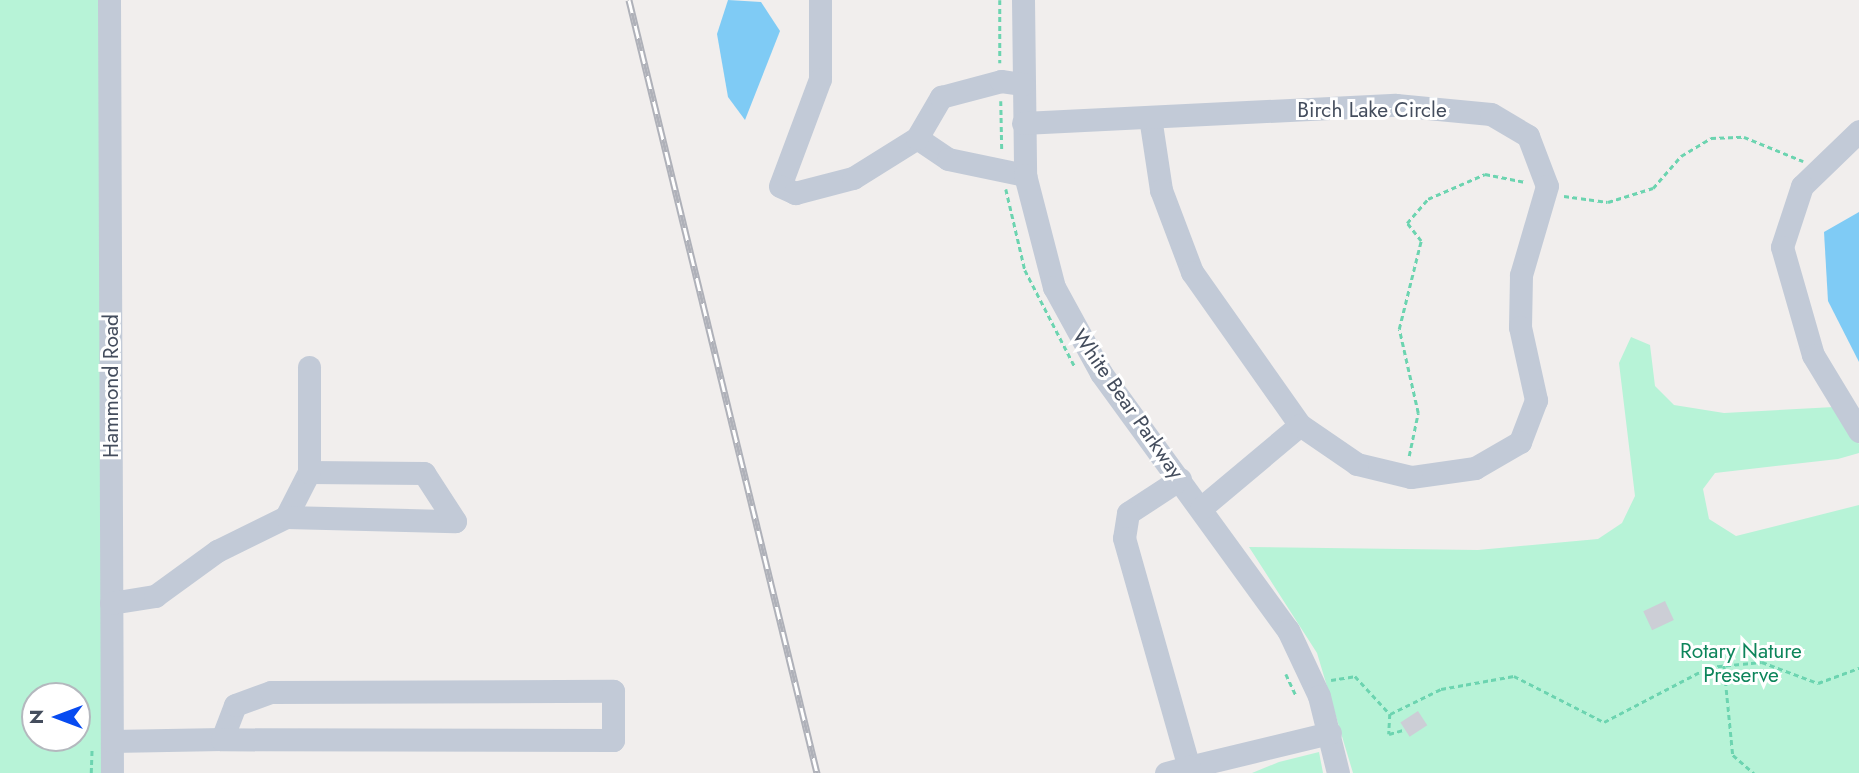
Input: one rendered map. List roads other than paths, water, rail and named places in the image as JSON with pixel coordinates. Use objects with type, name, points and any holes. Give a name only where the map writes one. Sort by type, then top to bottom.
[{"type":"street","name":"Hammond Road","points":[[109,0],[111,773]]},
{"type":"street","points":[[820,0],[820,79],[780,186],[795,193],[853,178],[917,138],[940,97],[1000,81],[1023,84]]},
{"type":"street","name":"White Bear Parkway","points":[[1023,0],[1025,175],[1041,249],[1065,313],[1288,630],[1330,733],[1338,773]]},
{"type":"street","name":"Birch Lake Circle","points":[[1023,123],[1387,105],[1485,113],[1513,123],[1531,140],[1547,190],[1520,285],[1521,334],[1536,395],[1529,429],[1513,450],[1481,467],[1403,476],[1351,461],[1300,425]]},
{"type":"street","points":[[1150,117],[1161,190],[1192,272],[1300,425],[1201,508]]},
{"type":"street","points":[[1859,131],[1816,167],[1792,205],[1782,247],[1814,355],[1859,431]]},
{"type":"street","points":[[917,138],[948,159],[1025,175]]},
{"type":"street","points":[[286,517],[309,472],[309,367]]},
{"type":"street","points":[[111,603],[155,596],[217,551],[286,517],[455,522],[424,473],[309,472]]},
{"type":"street","points":[[1180,479],[1128,513],[1124,538],[1189,768]]},
{"type":"street","points":[[111,741],[613,740],[613,691],[271,692],[235,705],[222,739]]},
{"type":"street","points":[[1166,773],[1330,733]]},
{"type":"street","points":[[1221,773],[1239,755]]},
{"type":"water","points":[[728,0],[761,2],[780,31],[745,120],[728,97],[717,34]]},
{"type":"water","points":[[1859,212],[1859,362],[1828,301],[1824,232]]},
{"type":"railway","points":[[629,0],[817,773]]},
{"type":"park label","name":"Rotary Nature Preserve","points":[[1741,663]]}]
